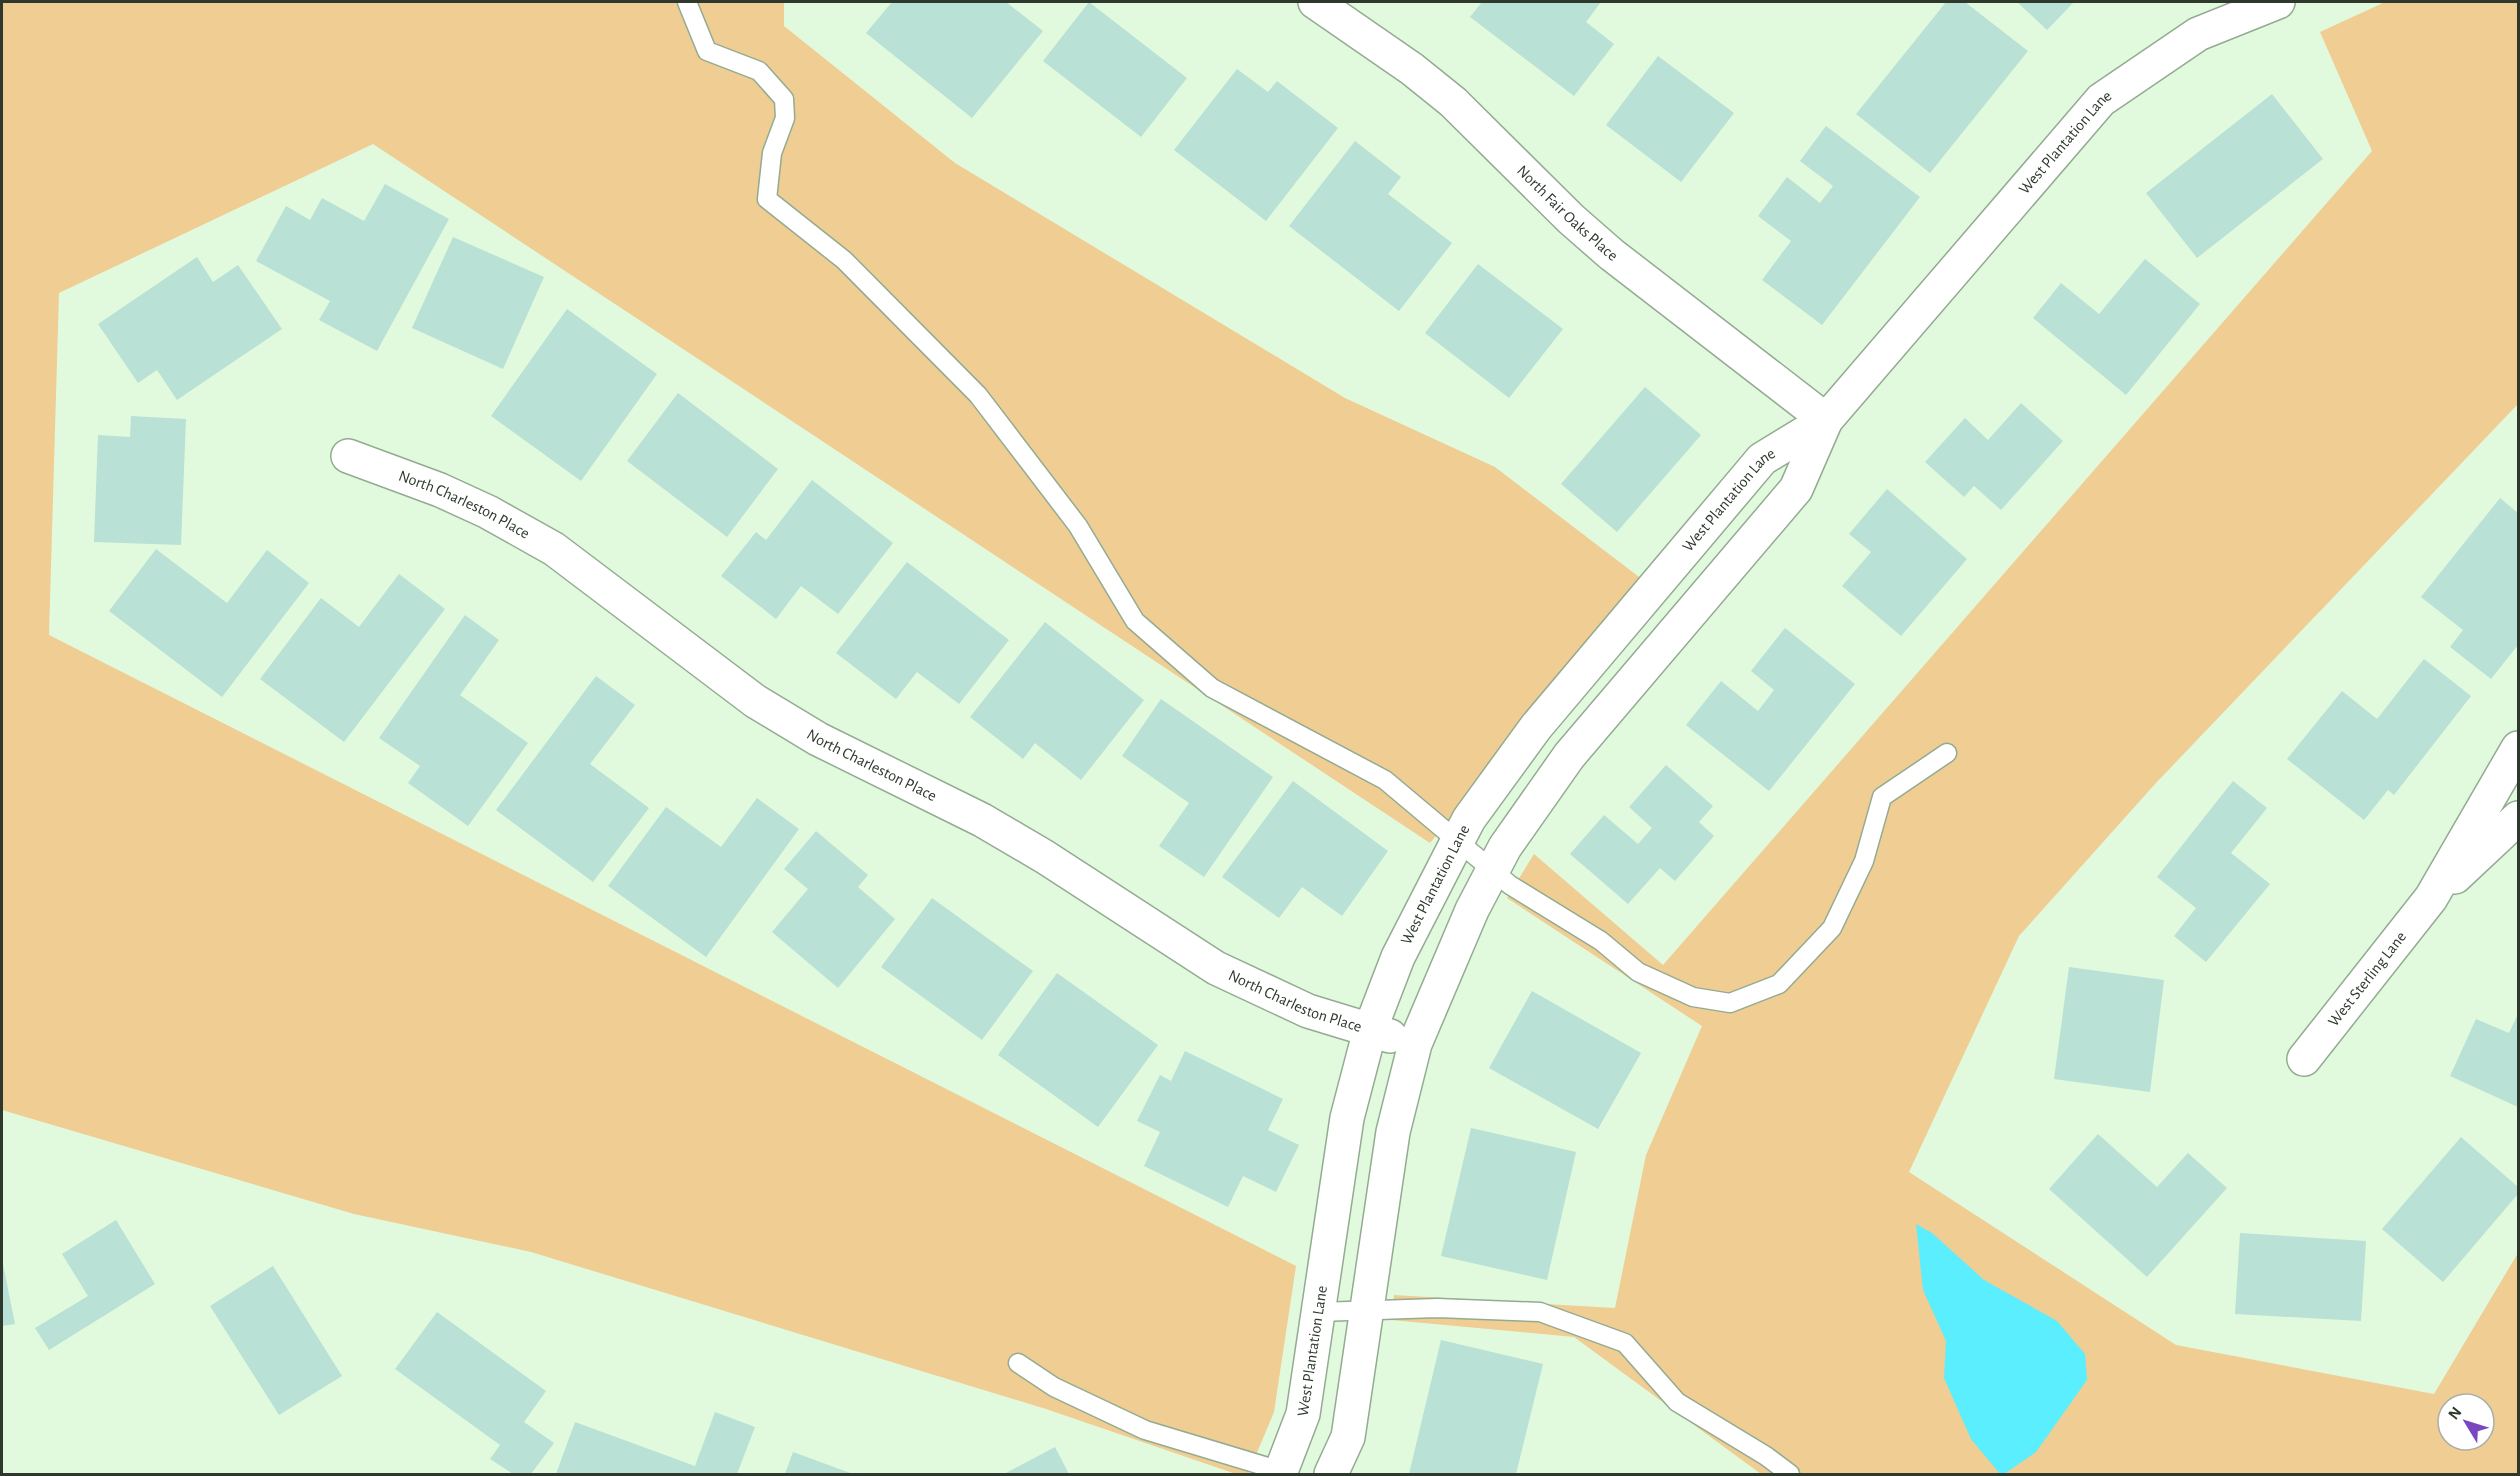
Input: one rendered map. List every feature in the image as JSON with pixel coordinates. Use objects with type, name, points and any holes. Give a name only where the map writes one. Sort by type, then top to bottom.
[{"type":"street","name":"North Fair Oaks Place","points":[[1315,2],[1412,69],[1453,102],[1571,219],[1611,254],[1826,420]]},
{"type":"street","name":"West Plantation Lane","points":[[1331,1474],[1348,1437],[1393,1132],[1415,1044],[1472,910],[1505,847],[1569,756],[1796,489],[1826,420],[2101,100],[2198,34],[2278,2]]},
{"type":"street","name":"West Plantation Lane","points":[[1281,1473],[1303,1414],[1347,1118],[1370,1030],[1398,957],[1457,842],[1469,819],[1536,727],[1762,459],[1826,420]]},
{"type":"street","name":"North Charleston Place","points":[[348,456],[440,490],[488,512],[554,549],[755,701],[818,739],[982,820],[1045,856],[1216,968],[1308,1011],[1415,1044]]},
{"type":"street","name":"West Sterling Lane","points":[[2304,1059],[2431,898],[2518,748]]},
{"type":"street","name":"West Sterling Lane","points":[[2431,898],[2518,818]]},
{"type":"lane","points":[[687,2],[707,51],[759,71],[784,99],[785,118],[772,153],[767,199],[844,260],[978,395],[1078,526],[1135,621],[1212,688],[1384,780],[1510,885],[1601,941],[1638,972],[1693,997],[1730,1003],[1779,984],[1832,928],[1864,861],[1882,797],[1947,753]]},
{"type":"lane","points":[[1319,1311],[1437,1308],[1540,1311],[1625,1342],[1677,1402],[1766,1456],[1790,1474]]},
{"type":"lane","points":[[1017,1363],[1053,1387],[1145,1430],[1281,1473]]},
{"type":"shaded area","points":[[2,2],[784,2],[784,26],[955,163],[1345,398],[1495,467],[1643,580],[1430,843],[373,144],[59,293],[49,635],[1296,1266],[1274,1412],[1248,1474],[1236,1474],[1046,1409],[531,1252],[354,1214],[2,1110]]},
{"type":"shaded area","points":[[2385,2],[2518,2],[2518,404],[2155,784],[2019,936],[1909,1172],[2176,1345],[2434,1394],[2518,1253],[2518,1474],[1761,1474],[1574,1337],[1391,1320],[1394,1295],[1615,1308],[1646,1155],[1702,1026],[1507,898],[1534,854],[1663,965],[2372,151],[2320,32]]},
{"type":"water","points":[[1916,1224],[1932,1233],[1984,1280],[2057,1321],[2085,1354],[2087,1380],[2036,1452],[2004,1474],[2000,1474],[1971,1439],[1944,1378],[1946,1341],[1923,1290]]},
{"type":"building","points":[[892,2],[1006,2],[1043,31],[972,118],[866,33]]},
{"type":"building","points":[[1089,2],[1187,78],[1141,137],[1043,61]]},
{"type":"building","points":[[1482,2],[1601,2],[1586,22],[1614,44],[1574,96],[1470,17]]},
{"type":"building","points":[[1946,2],[1965,2],[2028,51],[1930,173],[1856,114]]},
{"type":"building","points":[[2017,2],[2074,2],[2047,30]]},
{"type":"building","points":[[1658,56],[1734,113],[1681,182],[1606,125]]},
{"type":"building","points":[[1237,69],[1268,92],[1277,81],[1338,128],[1266,221],[1174,150]]},
{"type":"building","points":[[2272,94],[2323,159],[2197,258],[2146,193]]},
{"type":"building","points":[[1826,126],[1920,197],[1822,325],[1762,280],[1791,241],[1758,216],[1787,177],[1820,203],[1833,186],[1800,161]]},
{"type":"building","points":[[1355,141],[1401,177],[1388,194],[1452,243],[1399,311],[1289,226]]},
{"type":"building","points":[[385,184],[449,219],[377,351],[319,320],[330,301],[256,261],[286,206],[310,220],[322,198],[364,221]]},
{"type":"building","points":[[453,237],[544,277],[503,369],[412,328]]},
{"type":"building","points":[[197,257],[213,282],[238,265],[282,329],[177,400],[157,370],[138,383],[98,324]]},
{"type":"building","points":[[2145,259],[2200,304],[2126,395],[2033,318],[2061,283],[2099,314]]},
{"type":"building","points":[[1478,264],[1563,329],[1509,398],[1425,333]]},
{"type":"building","points":[[567,309],[657,374],[581,481],[491,416]]},
{"type":"building","points":[[1645,387],[1701,435],[1617,532],[1561,484]]},
{"type":"building","points":[[678,393],[778,469],[727,537],[627,461]]},
{"type":"building","points":[[2021,403],[2063,441],[2001,510],[1974,486],[1964,497],[1925,462],[1965,418],[1988,440]]},
{"type":"building","points":[[131,416],[186,419],[181,545],[94,542],[98,435],[130,437]]},
{"type":"building","points":[[812,480],[893,543],[838,614],[801,586],[776,619],[721,576],[756,532],[766,540]]},
{"type":"building","points":[[1887,489],[1967,559],[1901,636],[1842,586],[1871,552],[1849,534]]},
{"type":"building","points":[[2500,498],[2518,513],[2518,645],[2491,679],[2450,647],[2463,630],[2421,597]]},
{"type":"building","points":[[156,549],[227,603],[267,550],[309,583],[222,697],[109,611]]},
{"type":"building","points":[[907,562],[1009,640],[959,704],[917,672],[896,699],[836,653]]},
{"type":"building","points":[[399,574],[445,609],[344,742],[260,679],[321,598],[359,627]]},
{"type":"building","points":[[465,615],[499,640],[460,695],[528,743],[468,826],[408,783],[420,766],[379,738]]},
{"type":"building","points":[[1045,622],[1144,700],[1081,780],[1035,743],[1023,759],[970,717]]},
{"type":"building","points":[[1785,628],[1855,684],[1769,791],[1686,725],[1721,681],[1758,711],[1774,690],[1751,671]]},
{"type":"building","points":[[2424,659],[2471,696],[2394,795],[2388,790],[2364,820],[2287,759],[2342,691],[2377,719]]},
{"type":"building","points":[[596,676],[635,705],[590,764],[649,808],[593,882],[496,810]]},
{"type":"building","points":[[1161,699],[1273,777],[1204,877],[1159,846],[1189,803],[1122,756]]},
{"type":"building","points":[[1666,765],[1713,806],[1699,822],[1714,836],[1675,881],[1660,868],[1628,904],[1570,854],[1604,815],[1638,844],[1652,828],[1629,807]]},
{"type":"building","points":[[1293,781],[1388,851],[1342,916],[1302,887],[1279,918],[1222,877]]},
{"type":"building","points":[[2233,781],[2267,808],[2231,853],[2270,884],[2206,962],[2174,936],[2196,908],[2157,877]]},
{"type":"building","points":[[757,798],[799,829],[706,957],[608,886],[666,807],[721,847]]},
{"type":"building","points":[[816,831],[868,875],[858,887],[895,919],[838,988],[772,932],[808,889],[784,869]]},
{"type":"building","points":[[932,898],[1033,971],[982,1040],[881,967]]},
{"type":"building","points":[[2069,967],[2164,980],[2150,1092],[2054,1079]]},
{"type":"building","points":[[1057,973],[1158,1045],[1098,1127],[998,1055]]},
{"type":"building","points":[[1532,991],[1641,1053],[1598,1129],[1489,1068]]},
{"type":"building","points":[[2518,1014],[2518,1107],[2450,1076],[2476,1019],[2509,1033]]},
{"type":"building","points":[[1185,1051],[1283,1099],[1268,1130],[1299,1145],[1276,1192],[1243,1176],[1228,1207],[1144,1166],[1160,1132],[1137,1121],[1160,1075],[1171,1081]]},
{"type":"building","points":[[1471,1128],[1576,1152],[1547,1280],[1441,1256]]},
{"type":"building","points":[[2098,1134],[2157,1187],[2188,1153],[2227,1188],[2147,1277],[2049,1189]]},
{"type":"building","points":[[2461,1137],[2518,1187],[2518,1194],[2443,1282],[2382,1229]]},
{"type":"building","points":[[116,1220],[155,1284],[49,1350],[35,1328],[88,1296],[62,1254]]},
{"type":"building","points":[[2240,1233],[2366,1241],[2361,1321],[2235,1314]]},
{"type":"building","points":[[2,1259],[15,1324],[2,1326]]},
{"type":"building","points":[[273,1266],[342,1376],[279,1415],[210,1306]]},
{"type":"building","points":[[437,1312],[546,1391],[524,1422],[554,1443],[531,1474],[513,1474],[490,1459],[500,1445],[395,1369]]},
{"type":"building","points":[[1441,1340],[1543,1364],[1516,1474],[1409,1474]]},
{"type":"building","points":[[715,1412],[755,1427],[737,1474],[556,1474],[575,1422],[695,1466]]},
{"type":"building","points":[[1055,1447],[1069,1474],[1004,1474]]},
{"type":"building","points":[[793,1452],[853,1474],[785,1474]]}]
